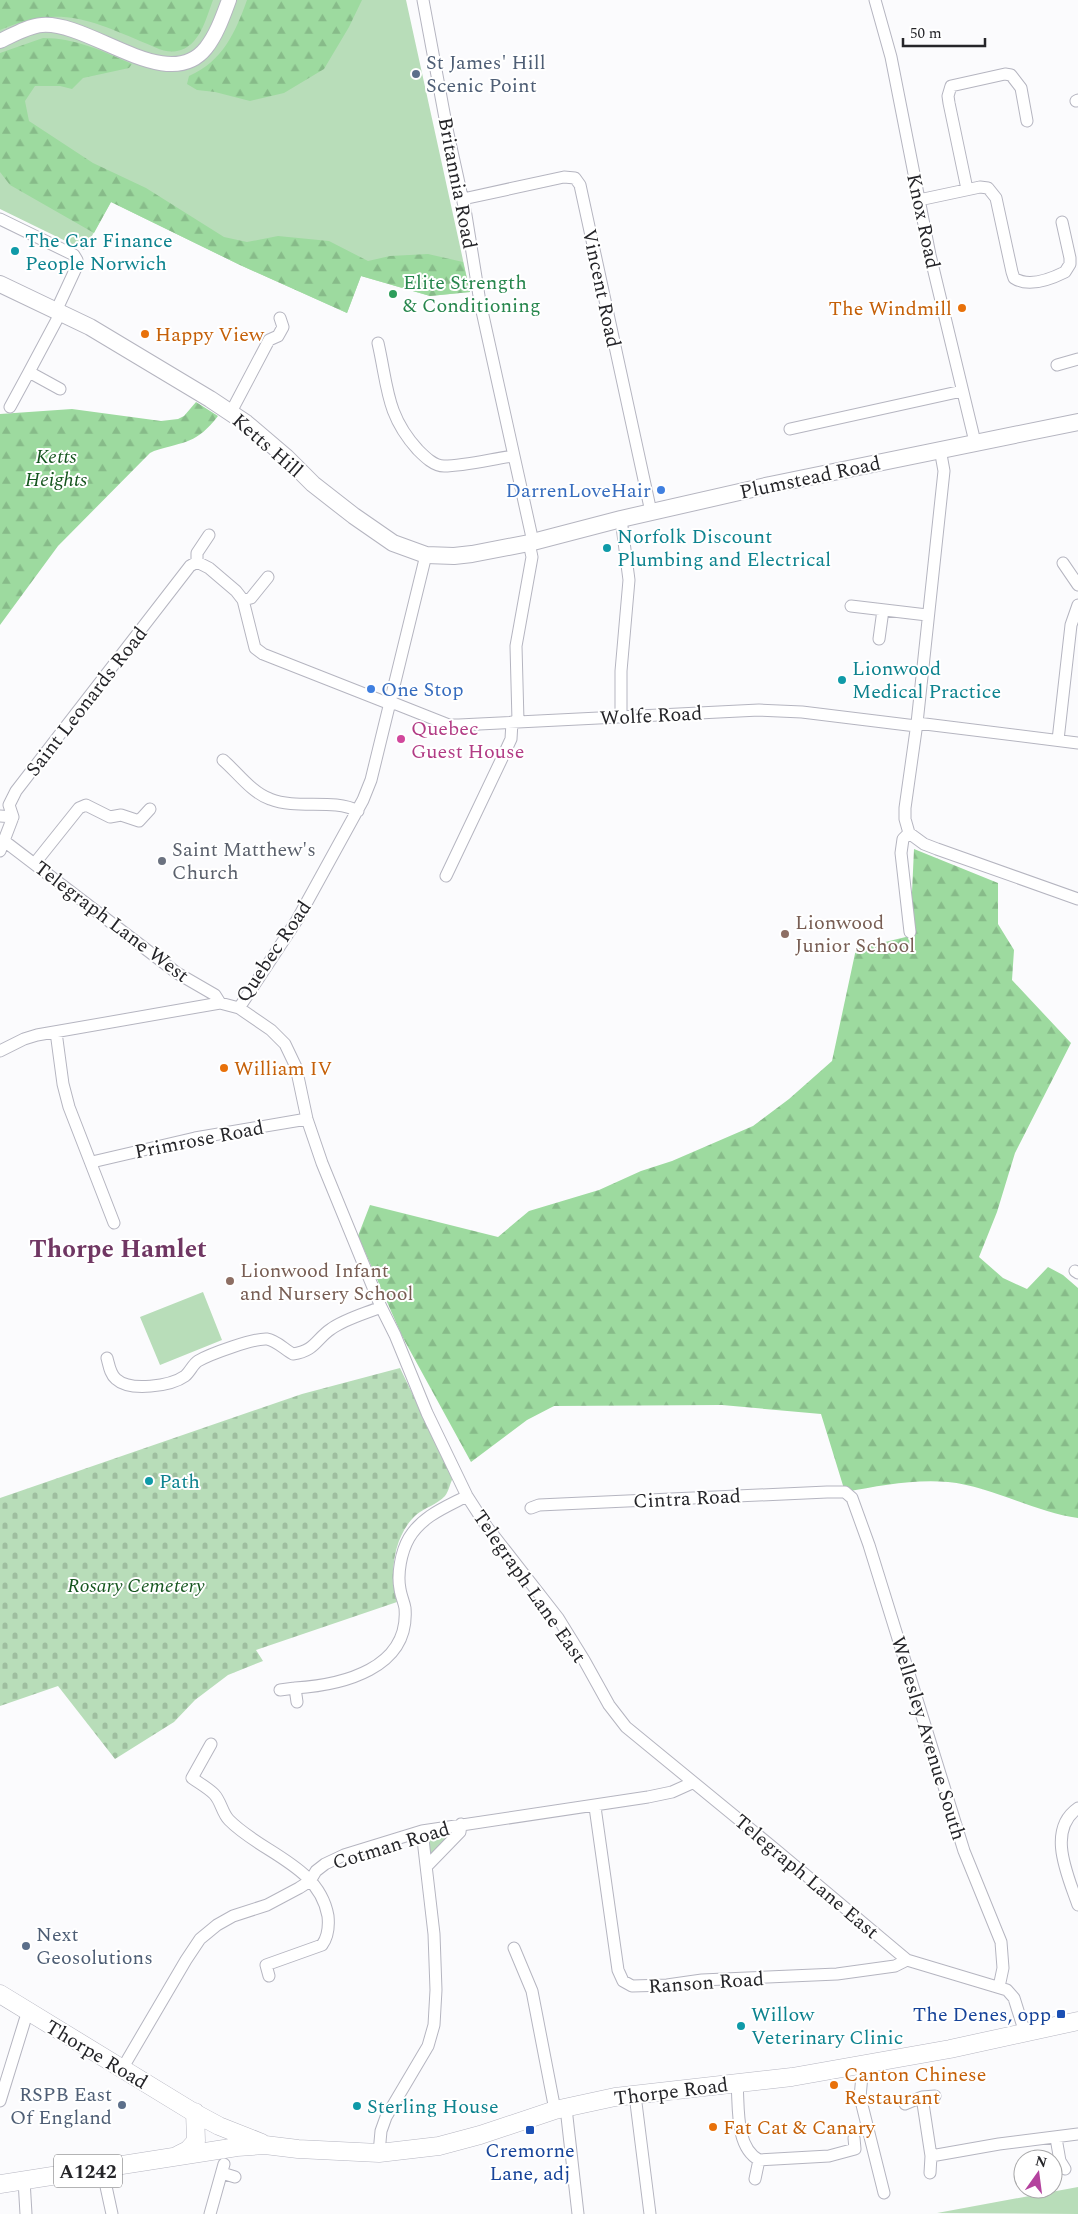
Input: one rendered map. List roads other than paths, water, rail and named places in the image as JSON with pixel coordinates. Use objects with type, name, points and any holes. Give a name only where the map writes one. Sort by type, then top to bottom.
[{"type":"main road","name":"Ketts Hill","points":[[0,284],[98,331],[231,412],[286,457],[313,484],[393,543],[426,555],[454,556],[535,541]]},
{"type":"main road","name":"Plumstead Road","points":[[535,541],[651,512],[940,449],[1078,422]]},
{"type":"main road","name":"Thorpe Road","points":[[0,1994],[194,2112],[219,2126],[265,2145]]},
{"type":"main road","name":"Thorpe Road","points":[[176,2156],[265,2145],[298,2149],[379,2153],[439,2146],[561,2109],[635,2095],[767,2081],[863,2065],[950,2049],[1078,2021]]},
{"type":"main road","name":"Thorpe Road","points":[[194,2112],[237,2147]]},
{"type":"main road","name":"A1242","points":[[0,2184],[176,2156],[188,2150],[196,2141],[194,2112]]},
{"type":"street","points":[[0,41],[30,28],[43,25],[55,26],[85,34],[147,60],[165,64],[177,64],[187,62],[205,49],[216,30],[229,0]]},
{"type":"street","name":"Britannia Road","points":[[423,0],[447,129],[463,199],[480,302],[513,456],[535,541],[516,646],[515,721],[511,739],[446,876]]},
{"type":"street","name":"Knox Road","points":[[876,0],[891,57],[919,200],[975,442]]},
{"type":"street","points":[[967,189],[948,96],[951,86],[1005,74],[1011,75],[1018,82],[1029,106],[1027,121]]},
{"type":"street","name":"Vincent Road","points":[[463,199],[564,177],[575,178],[580,185],[651,512]]},
{"type":"street","points":[[919,200],[980,186],[988,188],[996,198],[1014,278],[1029,283],[1065,272],[1070,264],[1067,227]]},
{"type":"street","points":[[0,219],[74,255],[77,260],[76,268],[59,311],[10,407]]},
{"type":"street","points":[[231,412],[269,340],[278,336],[282,327],[280,318]]},
{"type":"street","points":[[378,343],[389,401],[395,419],[410,440],[430,461],[442,466],[513,456]]},
{"type":"street","points":[[1057,365],[1070,357]]},
{"type":"street","points":[[29,372],[60,389]]},
{"type":"street","points":[[790,429],[871,406],[962,391]]},
{"type":"street","points":[[800,414],[803,426]]},
{"type":"street","points":[[940,449],[944,471],[905,819],[909,832],[924,844],[1078,899]]},
{"type":"street","points":[[621,519],[629,580],[621,672],[621,717]]},
{"type":"street","name":"Saint Leonards Road","points":[[0,851],[13,817],[10,805],[16,791],[197,558],[209,535]]},
{"type":"street","name":"Quebec Road","points":[[0,1051],[24,1039],[56,1032],[220,1003],[239,1008],[297,920],[358,811],[371,780],[426,555]]},
{"type":"street","points":[[197,558],[236,591],[243,600],[256,648],[263,654],[390,704]]},
{"type":"street","points":[[1063,563],[1078,585]]},
{"type":"street","points":[[243,600],[251,598],[268,577]]},
{"type":"street","points":[[1058,740],[1071,625],[1078,605]]},
{"type":"street","points":[[851,606],[927,616]]},
{"type":"street","points":[[880,639],[883,610]]},
{"type":"street","name":"Wolfe Road","points":[[390,704],[396,704],[449,725],[734,710],[772,710],[917,724],[1078,743]]},
{"type":"street","points":[[223,760],[261,794],[271,800],[295,804],[346,806],[358,811]]},
{"type":"street","points":[[35,862],[79,808],[86,805],[110,817],[130,817],[139,821],[150,809]]},
{"type":"street","points":[[0,816],[13,817]]},
{"type":"street","points":[[909,832],[903,839],[901,853],[910,932]]},
{"type":"street","name":"Telegraph Lane West","points":[[4,840],[177,973],[215,995],[220,1003]]},
{"type":"street","name":"Telegraph Lane East","points":[[239,1008],[271,1030],[285,1044],[296,1067],[307,1119],[322,1163],[427,1413],[467,1496],[487,1527],[558,1618],[609,1706],[626,1727],[907,1960],[999,1986]]},
{"type":"street","points":[[56,1032],[63,1084],[69,1108],[92,1162],[114,1223]]},
{"type":"street","name":"Primrose Road","points":[[92,1162],[195,1138],[307,1119]]},
{"type":"street","points":[[107,1358],[112,1374],[117,1380],[148,1387],[186,1376],[197,1362],[261,1339],[270,1339],[293,1354],[301,1353],[318,1343],[328,1330],[338,1324],[381,1307]]},
{"type":"street","name":"Cintra Road","points":[[530,1508],[539,1505],[845,1492]]},
{"type":"street","name":"Wellesley Avenue South","points":[[845,1492],[852,1498],[869,1545],[964,1851],[1001,1942],[1003,1968],[999,1986]]},
{"type":"street","points":[[280,1690],[335,1684],[357,1677],[388,1657],[398,1641],[404,1624],[405,1608],[400,1578],[405,1547],[410,1536],[424,1520],[467,1496]]},
{"type":"street","points":[[295,1688],[297,1702]]},
{"type":"street","points":[[211,1744],[192,1778],[214,1794],[228,1819],[249,1836],[286,1859],[310,1881],[319,1890],[326,1905],[328,1919],[326,1940],[322,1945],[264,1970]]},
{"type":"street","name":"Cotman Road","points":[[122,2068],[200,1939],[217,1925],[233,1916],[267,1905],[310,1881],[316,1871],[344,1855],[422,1831],[461,1824],[594,1807],[672,1792],[692,1783]]},
{"type":"street","name":"Ranson Road","points":[[594,1807],[618,1970],[623,1982],[632,1986],[667,1986],[702,1980],[837,1974],[896,1966],[907,1960]]},
{"type":"street","points":[[1078,1808],[1065,1822],[1060,1839],[1065,1867],[1078,1905]]},
{"type":"street","points":[[427,1866],[460,1832],[461,1824]]},
{"type":"street","points":[[379,2153],[381,2131],[386,2118],[428,2046],[434,2025],[436,1990],[434,1934],[422,1831]]},
{"type":"street","points":[[514,1948],[532,1990],[561,2109],[578,2214]]},
{"type":"street","points":[[999,1986],[1007,1990],[1014,1998],[1025,2033]]},
{"type":"street","points":[[0,2101],[24,2020],[30,2012]]},
{"type":"street","points":[[863,2065],[860,2097],[884,2193]]},
{"type":"street","points":[[737,2083],[743,2142],[750,2155],[759,2160],[829,2156],[856,2149],[854,2138]]},
{"type":"street","points":[[635,2095],[650,2214]]},
{"type":"street","points":[[905,2104],[922,2097],[935,2096]]},
{"type":"street","points":[[922,2097],[932,2156],[930,2173]]},
{"type":"street","points":[[932,2156],[999,2144],[1078,2134]]},
{"type":"street","points":[[1056,2138],[1060,2161],[1065,2169]]},
{"type":"street","points":[[755,2179],[759,2160]]},
{"type":"street","points":[[102,2168],[112,2214]]},
{"type":"street","points":[[210,2214],[223,2169],[235,2177]]},
{"type":"street","points":[[24,2180],[26,2214]]},
{"type":"place","name":"St James' Hill Scenic Point","points":[[416,74]]},
{"type":"place","name":"The Car Finance People Norwich","points":[[15,251]]},
{"type":"place","name":"Elite Strength & Conditioning","points":[[393,294]]},
{"type":"place","name":"The Windmill","points":[[962,308]]},
{"type":"place","name":"Happy View","points":[[145,334]]},
{"type":"place","name":"DarrenLoveHair","points":[[661,490]]},
{"type":"place","name":"Norfolk Discount Plumbing and Electrical","points":[[607,548]]},
{"type":"place","name":"Lionwood Medical Practice","points":[[842,680]]},
{"type":"place","name":"One Stop","points":[[371,689]]},
{"type":"place","name":"Quebec Guest House","points":[[401,739]]},
{"type":"place","name":"Saint Matthew's Church","points":[[162,861]]},
{"type":"place","name":"Lionwood Junior School","points":[[785,934]]},
{"type":"place","name":"William IV","points":[[224,1068]]},
{"type":"place","name":"Lionwood Infant and Nursery School","points":[[230,1281]]},
{"type":"place","name":"Path","points":[[149,1481]]},
{"type":"place","name":"Next Geosolutions","points":[[26,1946]]},
{"type":"place","name":"The Denes, opp","points":[[1061,2014]]},
{"type":"place","name":"Willow Veterinary Clinic","points":[[741,2026]]},
{"type":"place","name":"Canton Chinese Restaurant","points":[[834,2085]]},
{"type":"place","name":"RSPB East Of England","points":[[122,2105]]},
{"type":"place","name":"Sterling House","points":[[357,2106]]},
{"type":"place","name":"Fat Cat & Canary","points":[[713,2127]]},
{"type":"place","name":"Cremorne Lane, adj","points":[[530,2130]]},
{"type":"district","name":"Thorpe Hamlet","points":[[118,1248]]},
{"type":"park label","name":"Ketts Heights","points":[[56,468]]},
{"type":"park label","name":"Rosary Cemetery","points":[[136,1585]]}]
